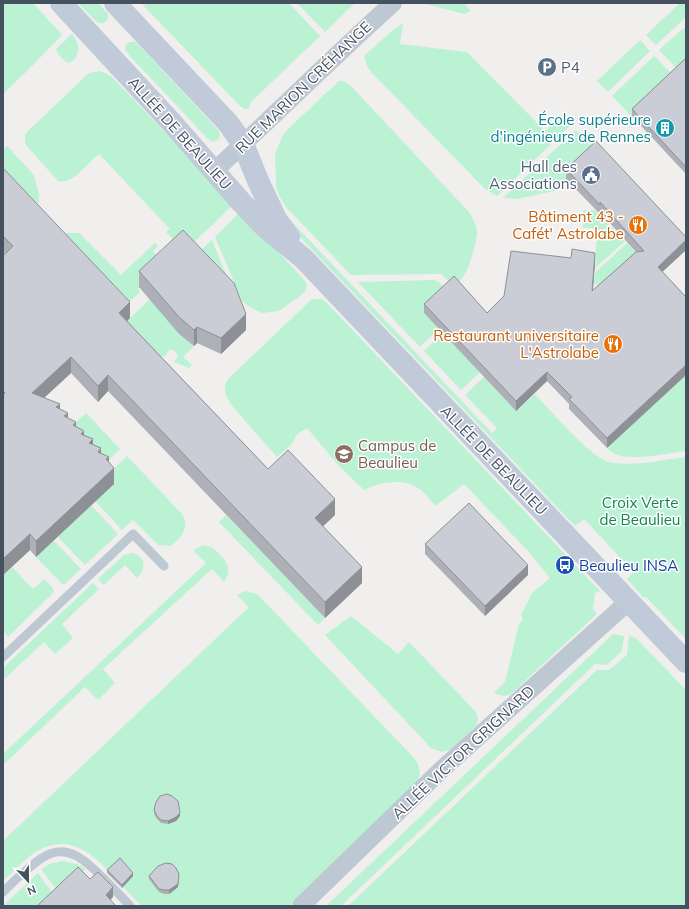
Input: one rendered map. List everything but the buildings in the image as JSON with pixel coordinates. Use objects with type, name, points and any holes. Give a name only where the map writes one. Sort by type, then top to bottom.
[{"type":"street","name":"ALLÉE DE BEAULIEU","points":[[61,3],[122,68],[242,203],[266,228],[303,258],[686,662]]},
{"type":"street","name":"ALLÉE DE BEAULIEU","points":[[115,3],[228,123],[244,144],[259,183],[276,219],[303,258]]},
{"type":"street","name":"RUE MARION CRÉHANGE","points":[[214,171],[244,144],[336,54],[392,3]]},
{"type":"street","name":"ALLÉE VICTOR GRIGNARD","points":[[301,906],[440,771],[629,601]]},
{"type":"lane","points":[[3,657],[133,534],[164,566]]},
{"type":"lane","points":[[3,892],[33,864],[43,857],[53,853],[62,852],[71,853],[88,862],[130,906]]},
{"type":"green space","points":[[3,3],[33,3],[62,35],[3,94]]},
{"type":"green space","points":[[78,3],[98,3],[108,14],[108,19],[104,23],[98,23]]},
{"type":"green space","points":[[141,3],[289,3],[320,36],[251,102],[248,109],[244,109]]},
{"type":"green space","points":[[297,3],[355,3],[325,32]]},
{"type":"green space","points":[[422,3],[464,3],[471,11],[464,14]]},
{"type":"green space","points":[[680,3],[686,3],[686,17],[656,45],[646,35]]},
{"type":"green space","points":[[403,23],[400,44],[467,52],[545,131],[562,115],[571,125],[497,196],[485,189],[373,74],[367,66],[364,56],[394,29]]},
{"type":"green space","points":[[686,26],[686,66],[680,72],[659,50]]},
{"type":"green space","points":[[72,34],[77,41],[78,50],[76,57],[69,63],[61,58],[56,49]]},
{"type":"green space","points":[[640,40],[650,51],[608,92],[597,81]]},
{"type":"green space","points":[[129,42],[135,42],[138,44],[219,131],[220,136],[218,140],[213,142],[209,140],[128,54],[125,46]]},
{"type":"green space","points":[[654,56],[674,76],[654,140],[612,96]]},
{"type":"green space","points":[[100,71],[111,76],[234,204],[190,246],[176,242],[166,232],[170,229],[99,154],[75,177],[69,180],[58,181],[25,144],[25,135],[27,132],[89,73]]},
{"type":"green space","points":[[339,81],[350,85],[468,211],[476,225],[477,236],[470,262],[461,279],[454,286],[441,274],[351,275],[285,206],[278,193],[276,185],[275,154],[282,137],[288,129]]},
{"type":"green space","points":[[576,130],[596,151],[554,191],[517,199],[503,198]]},
{"type":"green space","points":[[7,146],[34,175],[39,195],[37,220],[3,184],[3,150]]},
{"type":"green space","name":"Croix Verte de Beaulieu","points":[[278,207],[492,433],[497,428],[465,395],[484,377],[516,411],[535,394],[581,443],[601,459],[609,462],[628,464],[686,457],[686,639],[646,597],[643,597],[627,579],[634,572],[584,519],[575,526],[292,229]]},
{"type":"green space","points":[[583,210],[595,210],[625,241],[595,268],[597,228],[583,228]]},
{"type":"green space","points":[[241,211],[307,285],[305,291],[300,296],[279,311],[262,313],[251,308],[242,301],[215,237]]},
{"type":"green space","points":[[50,233],[79,233],[121,275],[155,243],[158,246],[153,251],[165,263],[138,289],[140,292],[122,309]]},
{"type":"green space","points":[[212,240],[238,304],[194,257]]},
{"type":"green space","points":[[627,243],[640,257],[614,286],[594,284],[595,273]]},
{"type":"green space","points":[[434,280],[439,282],[447,292],[424,313],[439,329],[420,347],[358,282]]},
{"type":"green space","points":[[150,299],[179,334],[194,346],[183,357],[192,365],[189,368],[174,362],[178,356],[174,350],[169,350],[165,356],[160,358],[119,329]]},
{"type":"green space","points":[[312,299],[322,299],[328,304],[600,591],[595,593],[593,609],[597,614],[511,694],[507,696],[494,693],[505,682],[519,624],[523,619],[521,615],[532,593],[550,578],[528,551],[464,484],[435,506],[421,490],[407,483],[385,483],[364,490],[339,466],[307,428],[297,434],[291,445],[277,457],[232,406],[228,399],[225,386],[228,379]]},
{"type":"green space","points":[[443,333],[480,372],[461,390],[424,351]]},
{"type":"green space","points":[[686,375],[686,451],[644,457],[632,457],[613,453],[607,448]]},
{"type":"green space","points":[[86,413],[120,449],[100,469],[65,432]]},
{"type":"green space","points":[[127,456],[182,514],[185,523],[184,532],[170,546],[158,545],[133,520],[122,530],[95,501],[106,476]]},
{"type":"green space","points":[[91,505],[118,534],[85,565],[58,537]]},
{"type":"green space","points":[[226,515],[325,618],[318,625],[219,522]]},
{"type":"green space","points":[[53,540],[81,569],[65,584],[62,584],[36,557]]},
{"type":"green space","points":[[202,546],[213,548],[226,562],[228,575],[224,582],[212,569],[103,669],[115,683],[98,700],[85,687],[3,765],[3,754],[206,563],[193,550]]},
{"type":"green space","points":[[132,553],[140,557],[144,564],[140,575],[137,578],[125,565],[104,585],[98,579],[124,555]]},
{"type":"green space","points":[[12,567],[33,589],[44,579],[53,588],[54,592],[8,637],[3,631],[3,575]]},
{"type":"green space","points":[[93,583],[99,589],[62,624],[73,638],[55,654],[44,642],[3,680],[3,668]]},
{"type":"green space","points":[[245,591],[257,594],[415,759],[420,772],[416,785],[289,906],[142,906],[99,862],[83,850],[64,844],[54,845],[37,851],[3,881],[3,841],[249,607],[237,595]]},
{"type":"green space","points":[[351,616],[398,654],[409,642],[476,712],[478,719],[476,726],[450,750],[442,752],[431,748],[325,635]]},
{"type":"green space","points":[[613,634],[624,636],[622,651],[607,665],[595,664],[341,906],[326,906]]},
{"type":"green space","points":[[629,636],[636,638],[686,690],[686,906],[348,906],[597,670],[609,670],[627,655]]},
{"type":"green space","points":[[63,861],[77,864],[86,869],[60,894],[41,869],[52,863]]},
{"type":"green space","points":[[38,873],[56,898],[48,906],[3,906]]},
{"type":"place","name":"P4","points":[[547,67]]},
{"type":"place","name":"École supérieure d'ingénieurs de Rennes","points":[[665,128]]},
{"type":"place","name":"Hall des Associations","points":[[591,175]]},
{"type":"place","name":"Bâtiment 43 - Cafét' Astrolabe","points":[[638,225]]},
{"type":"place","name":"Restaurant universitaire L'Astrolabe","points":[[613,344]]},
{"type":"place","name":"Campus de Beaulieu","points":[[344,454]]},
{"type":"place","name":"Beaulieu INSA","points":[[565,565]]}]
